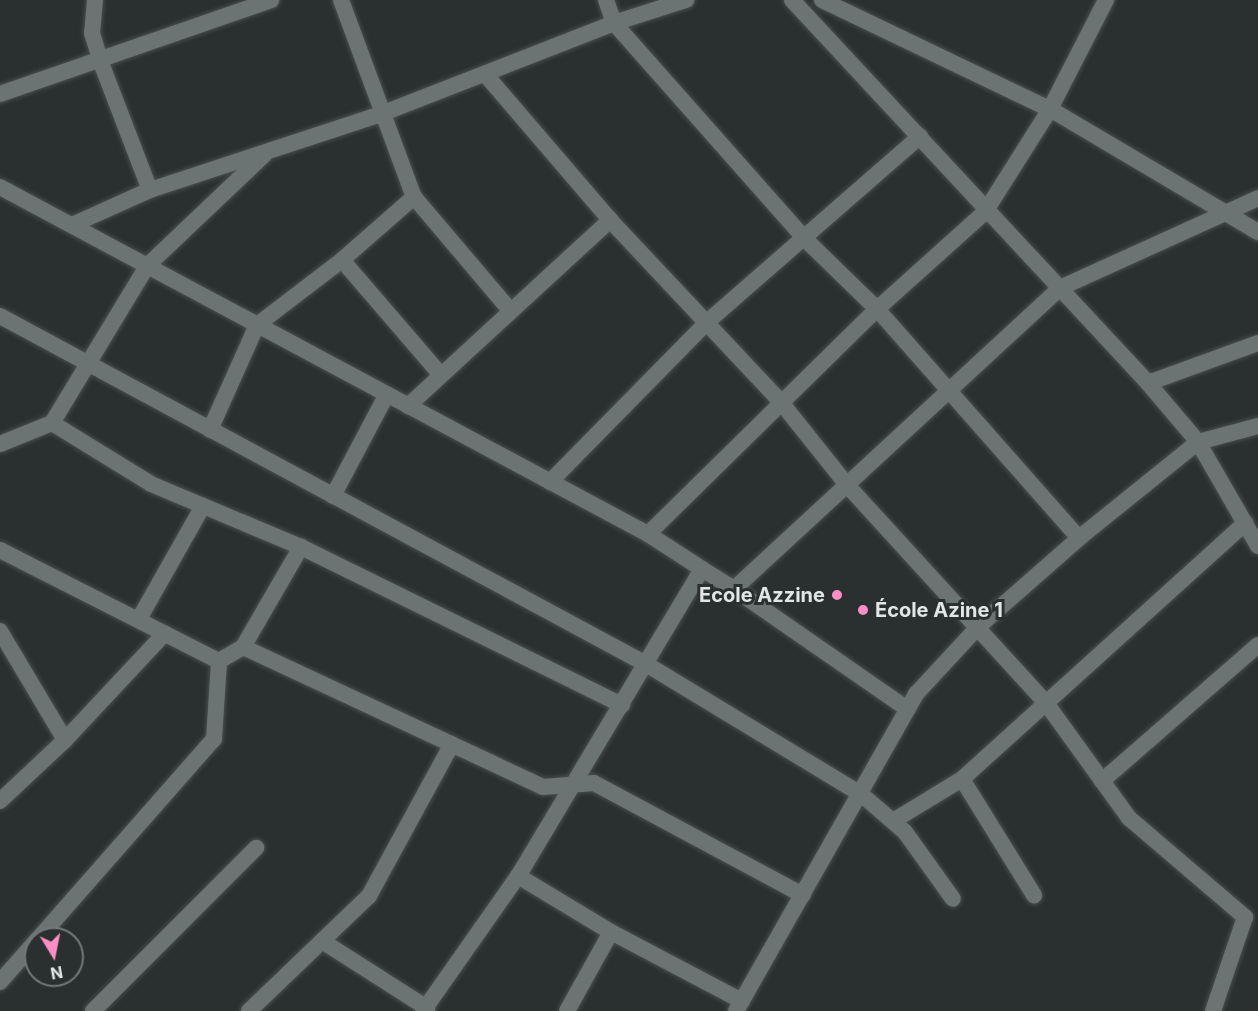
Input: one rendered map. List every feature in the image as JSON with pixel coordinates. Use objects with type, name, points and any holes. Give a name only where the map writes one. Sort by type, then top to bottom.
[{"type":"street","points":[[95,0],[92,33],[100,60],[150,189]]},
{"type":"street","points":[[0,94],[271,0]]},
{"type":"street","points":[[341,0],[381,114],[414,197],[510,310]]},
{"type":"street","points":[[606,0],[614,23],[804,238],[877,309],[1079,538]]},
{"type":"street","points":[[72,225],[150,189],[381,114],[614,23],[686,0]]},
{"type":"street","points":[[792,0],[920,136],[985,212],[1148,383],[1198,442],[1258,546]]},
{"type":"street","points":[[822,0],[1050,109],[1258,232]]},
{"type":"street","points":[[648,534],[780,401],[877,309],[985,212],[1050,109],[1107,0]]},
{"type":"street","points":[[485,75],[610,220],[780,401],[847,485],[979,626],[1046,703],[1129,818],[1252,914],[1213,1011]]},
{"type":"street","points":[[550,482],[706,323],[920,136]]},
{"type":"street","points":[[0,444],[52,423],[86,362],[147,266],[269,151]]},
{"type":"street","points":[[0,187],[648,534],[906,708]]},
{"type":"street","points":[[210,430],[257,325],[342,260],[414,197]]},
{"type":"street","points":[[734,590],[947,389],[1059,288],[1258,198]]},
{"type":"street","points":[[408,406],[440,374],[610,220]]},
{"type":"street","points":[[342,260],[440,374]]},
{"type":"street","points":[[0,316],[646,664],[861,794],[905,832],[953,899]]},
{"type":"street","points":[[1148,383],[1258,343]]},
{"type":"street","points":[[333,496],[387,394]]},
{"type":"street","points":[[52,423],[151,484],[301,547],[622,705]]},
{"type":"street","points":[[518,876],[739,1006],[861,794],[906,708],[979,626],[1079,538],[1198,442],[1258,426]]},
{"type":"street","points":[[139,619],[203,506]]},
{"type":"street","points":[[892,821],[962,779],[1245,524]]},
{"type":"street","points":[[219,661],[243,646],[301,547]]},
{"type":"street","points":[[0,550],[219,661]]},
{"type":"street","points":[[322,941],[425,1009],[518,876],[702,569]]},
{"type":"street","points":[[0,631],[65,740]]},
{"type":"street","points":[[1,798],[65,740],[165,633]]},
{"type":"street","points":[[1102,781],[1258,645]]},
{"type":"street","points":[[243,646],[543,787],[594,783],[803,895]]},
{"type":"street","points":[[48,927],[214,739],[219,661]]},
{"type":"street","points":[[249,1011],[369,896],[452,744]]},
{"type":"street","points":[[962,779],[1034,895]]},
{"type":"street","points":[[93,1011],[256,848]]},
{"type":"street","points":[[567,1011],[611,932]]},
{"type":"street","points":[[0,982],[24,955]]},
{"type":"place","name":"Ecole Azzine","points":[[837,595]]},
{"type":"place","name":"École Azine 1","points":[[863,610]]}]
